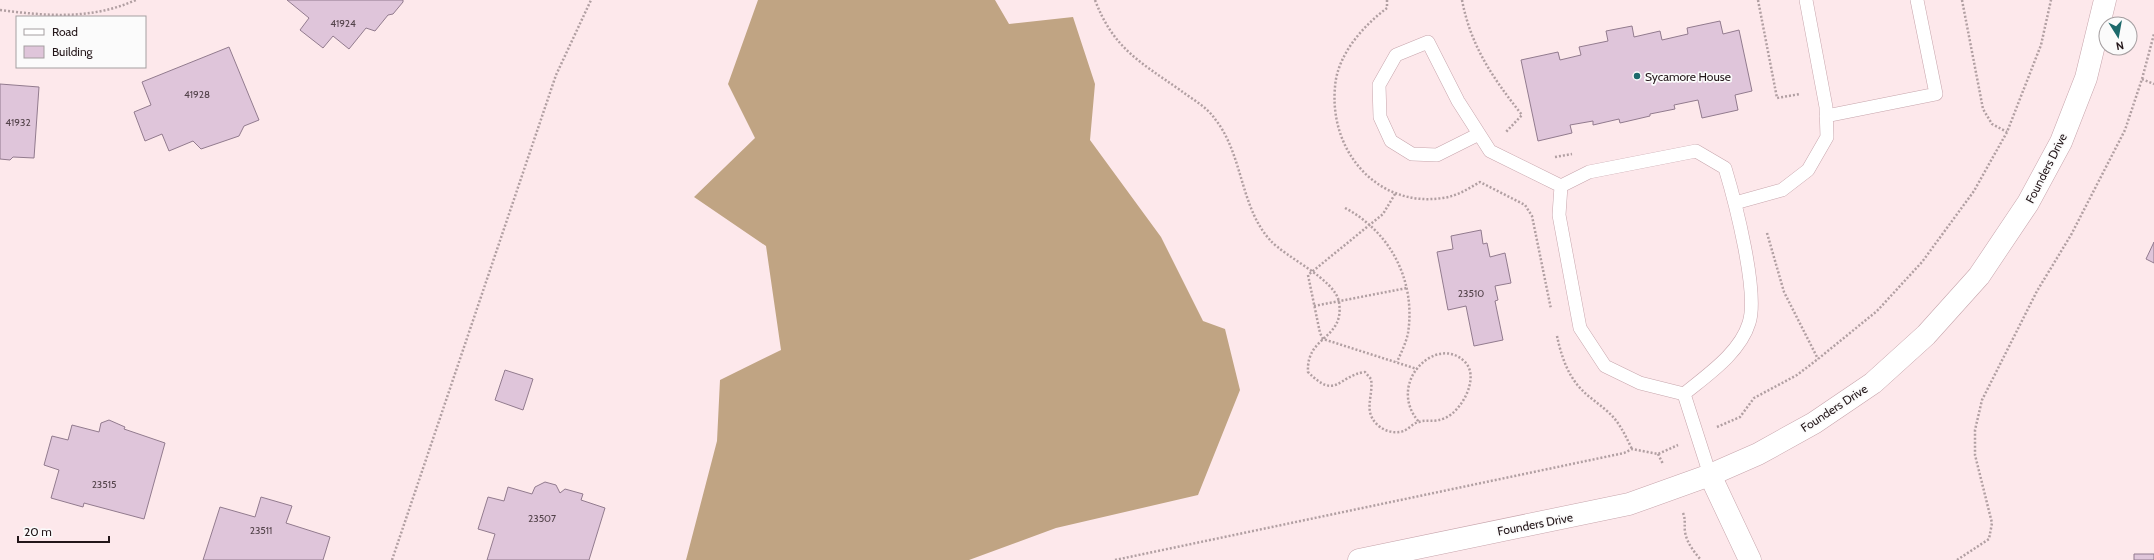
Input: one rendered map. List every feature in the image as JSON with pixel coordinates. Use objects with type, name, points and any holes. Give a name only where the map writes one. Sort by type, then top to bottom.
[{"type":"street","name":"Founders Drive","points":[[1359,560],[1629,504],[1710,475],[1758,454],[1814,423],[1873,383],[1926,335],[1978,276],[2028,204],[2061,142],[2086,78],[2105,0]]},
{"type":"street","points":[[1710,475],[1750,560]]},
{"type":"lane","points":[[1735,203],[1782,190],[1808,170],[1827,137],[1822,89],[1806,0]]},
{"type":"lane","points":[[1826,116],[1936,94],[1918,0]]},
{"type":"lane","points":[[1478,134],[1437,155],[1412,154],[1391,141],[1380,117],[1379,85],[1396,55],[1428,42],[1458,101],[1490,151],[1561,186]]},
{"type":"lane","points":[[1561,186],[1589,172],[1696,151],[1725,168],[1735,203],[1747,263],[1752,307],[1749,324],[1737,345],[1715,368],[1684,394]]},
{"type":"lane","points":[[1561,186],[1559,215],[1580,328],[1605,366],[1640,383],[1684,394]]},
{"type":"lane","points":[[1684,394],[1710,475]]},
{"type":"path","points":[[0,10],[63,16],[95,12],[136,0]]},
{"type":"path","points":[[392,560],[556,75],[591,0]]},
{"type":"path","points":[[1095,0],[1103,21],[1118,43],[1132,57],[1196,101],[1215,119],[1230,147],[1258,223],[1271,240],[1336,293],[1339,302],[1339,317],[1335,328],[1323,340],[1315,345],[1307,360],[1308,372],[1318,383],[1329,387],[1343,382],[1356,373],[1365,372],[1371,379],[1373,389],[1370,412],[1378,425],[1387,432],[1401,432],[1419,422],[1433,422],[1447,418],[1459,409],[1468,391],[1471,378],[1467,363],[1456,354],[1442,353],[1426,360],[1417,369],[1409,381],[1406,398],[1410,412],[1419,422]]},
{"type":"path","points":[[1387,0],[1387,8],[1371,20],[1355,40],[1342,62],[1335,87],[1336,117],[1345,145],[1356,163],[1374,183],[1395,194],[1423,199],[1444,198],[1462,192],[1480,182],[1525,205],[1532,216],[1552,313]]},
{"type":"path","points":[[1462,0],[1466,21],[1490,73],[1522,115],[1504,133],[1509,136]]},
{"type":"path","points":[[1758,0],[1777,98],[1822,89]]},
{"type":"path","points":[[1962,0],[1983,109],[1992,124],[2007,132]]},
{"type":"path","points":[[1957,560],[1989,539],[1992,523],[1975,455],[1975,430],[1982,400],[2037,291],[2071,235],[2125,130],[2142,79],[2154,34]]},
{"type":"path","points":[[2142,79],[2154,84]]},
{"type":"path","points":[[1551,157],[1580,152]]},
{"type":"path","points":[[1323,340],[1308,275],[1383,214],[1395,194]]},
{"type":"path","points":[[1758,197],[1784,292],[1818,359]]},
{"type":"path","points":[[1345,208],[1356,214],[1388,243],[1399,263],[1407,288],[1410,310],[1408,335],[1397,362]]},
{"type":"path","points":[[1314,306],[1407,288]]},
{"type":"path","points":[[1557,335],[1560,350],[1569,372],[1582,390],[1608,412],[1622,429],[1632,449]]},
{"type":"path","points":[[1323,340],[1417,369]]},
{"type":"shaded area","points":[[758,0],[995,0],[1009,24],[1073,17],[1095,84],[1090,140],[1161,237],[1203,321],[1225,329],[1240,390],[1198,495],[1056,528],[969,560],[686,560],[717,441],[720,380],[781,350],[766,246],[694,197],[755,138],[728,84]]},
{"type":"building","points":[[287,0],[403,0],[403,2],[393,14],[388,15],[375,31],[366,28],[349,49],[333,36],[323,48],[300,30],[309,18]]},
{"type":"building","name":"Sycamore House","points":[[1720,21],[1723,34],[1739,30],[1752,91],[1735,95],[1738,110],[1702,118],[1698,100],[1674,105],[1675,109],[1650,114],[1650,116],[1620,123],[1619,119],[1593,125],[1593,121],[1570,125],[1572,133],[1538,141],[1521,60],[1558,52],[1560,60],[1581,55],[1579,47],[1608,41],[1606,31],[1632,26],[1634,37],[1660,31],[1662,40],[1688,34],[1687,28]]},
{"type":"building","points":[[229,47],[259,120],[244,126],[239,136],[201,149],[193,141],[169,151],[162,134],[145,141],[134,112],[151,105],[142,82]]},
{"type":"building","points":[[0,84],[39,87],[34,158],[13,157],[10,160],[0,159]]},
{"type":"building","points":[[1481,230],[1483,244],[1487,243],[1490,257],[1505,253],[1511,283],[1495,286],[1498,300],[1495,301],[1503,340],[1474,346],[1466,306],[1448,310],[1437,252],[1453,249],[1451,236]]},
{"type":"building","points":[[2154,242],[2154,263],[2146,259]]},
{"type":"building","points":[[505,370],[533,379],[523,410],[495,400]]},
{"type":"building","points":[[109,420],[125,427],[124,429],[165,443],[144,519],[84,503],[83,507],[51,498],[59,470],[44,465],[52,436],[68,440],[72,425],[99,432],[101,423]]},
{"type":"building","points":[[545,482],[556,485],[560,493],[565,489],[583,494],[581,500],[605,508],[589,560],[487,560],[495,534],[478,529],[488,497],[504,501],[508,487],[532,494],[535,487]]},
{"type":"building","points":[[261,497],[292,506],[286,523],[330,537],[323,560],[203,560],[220,507],[255,517]]},
{"type":"building","points":[[2134,554],[2154,554],[2154,560],[2134,560]]},
{"type":"place","name":"Sycamore House","points":[[1637,76]]}]
